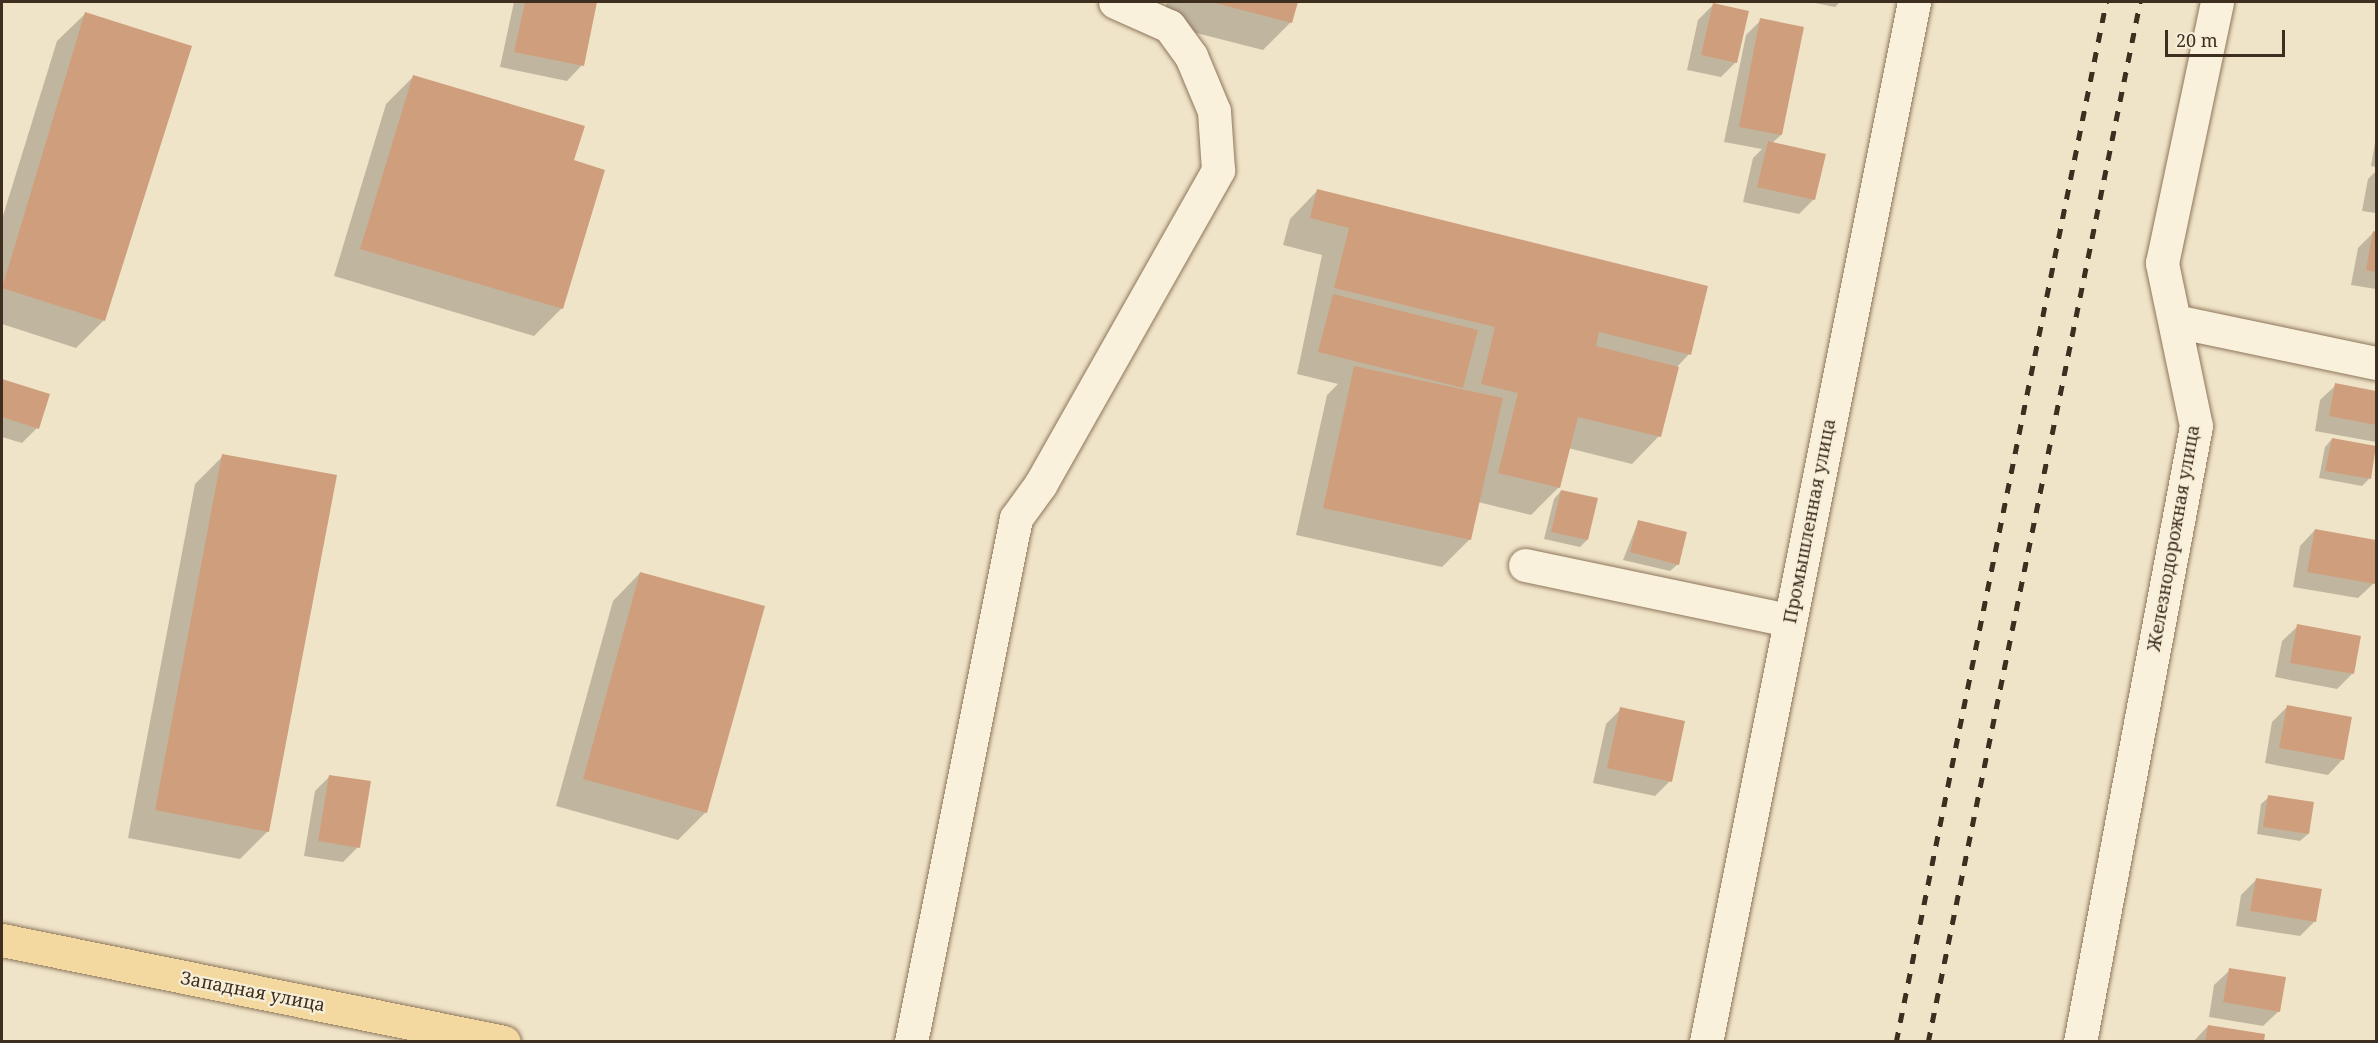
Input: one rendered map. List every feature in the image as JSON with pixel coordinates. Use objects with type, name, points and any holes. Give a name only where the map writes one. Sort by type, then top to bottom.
[{"type":"main road","name":"Западная улица","points":[[2,940],[504,1041]]},
{"type":"street","points":[[911,1041],[1016,518],[1040,485],[1218,170],[1214,111],[1191,56],[1169,26],[1114,2]]},
{"type":"street","name":"Промышленная улица","points":[[1706,1041],[1914,2]]},
{"type":"street","name":"Железнодорожная улица","points":[[2080,1041],[2196,426],[2162,263],[2217,2]]},
{"type":"street","points":[[2175,321],[2376,363]]},
{"type":"street","points":[[1525,565],[1789,620]]},
{"type":"building","points":[[525,2],[597,2],[584,66],[514,52]]},
{"type":"building","points":[[1211,2],[1298,2],[1292,23]]},
{"type":"building","points":[[1713,3],[1749,11],[1737,63],[1701,55]]},
{"type":"building","points":[[85,12],[192,46],[105,321],[2,288]]},
{"type":"building","points":[[1760,18],[1804,27],[1782,135],[1739,127]]},
{"type":"building","points":[[413,75],[585,126],[574,160],[605,170],[563,309],[360,249]]},
{"type":"building","points":[[1768,141],[1826,154],[1815,200],[1757,187]]},
{"type":"building","points":[[1317,189],[1708,286],[1691,355],[1599,332],[1596,346],[1679,367],[1661,437],[1578,417],[1560,488],[1498,473],[1518,393],[1481,384],[1495,327],[1334,288],[1349,228],[1310,218]]},
{"type":"building","points":[[2373,231],[2376,232],[2376,272],[2366,270]]},
{"type":"building","points":[[1333,294],[1478,330],[1463,388],[1318,352]]},
{"type":"building","points":[[1354,366],[1503,398],[1471,540],[1323,508]]},
{"type":"building","points":[[2,379],[50,394],[39,429],[2,417]]},
{"type":"building","points":[[2335,383],[2376,391],[2376,425],[2329,416]]},
{"type":"building","points":[[2332,438],[2376,446],[2371,479],[2325,471]]},
{"type":"building","points":[[222,454],[337,475],[269,832],[155,810]]},
{"type":"building","points":[[1561,490],[1598,498],[1588,540],[1551,532]]},
{"type":"building","points":[[1638,520],[1687,532],[1679,565],[1630,552]]},
{"type":"building","points":[[2315,529],[2376,540],[2375,584],[2307,572]]},
{"type":"building","points":[[640,572],[765,606],[707,813],[583,779]]},
{"type":"building","points":[[2297,624],[2361,636],[2354,674],[2290,663]]},
{"type":"building","points":[[2287,705],[2352,717],[2344,760],[2279,748]]},
{"type":"building","points":[[1620,707],[1685,721],[1672,782],[1607,768]]},
{"type":"building","points":[[329,775],[371,781],[360,848],[318,841]]},
{"type":"building","points":[[2268,795],[2314,802],[2309,834],[2263,827]]},
{"type":"building","points":[[2256,878],[2322,889],[2316,922],[2250,911]]},
{"type":"building","points":[[2229,968],[2286,977],[2280,1012],[2223,1002]]},
{"type":"building","points":[[2208,1025],[2265,1034],[2264,1042],[2205,1042]]},
{"type":"railway","points":[[1896,1042],[2106,2]]},
{"type":"railway","points":[[1928,1042],[2140,2]]}]
